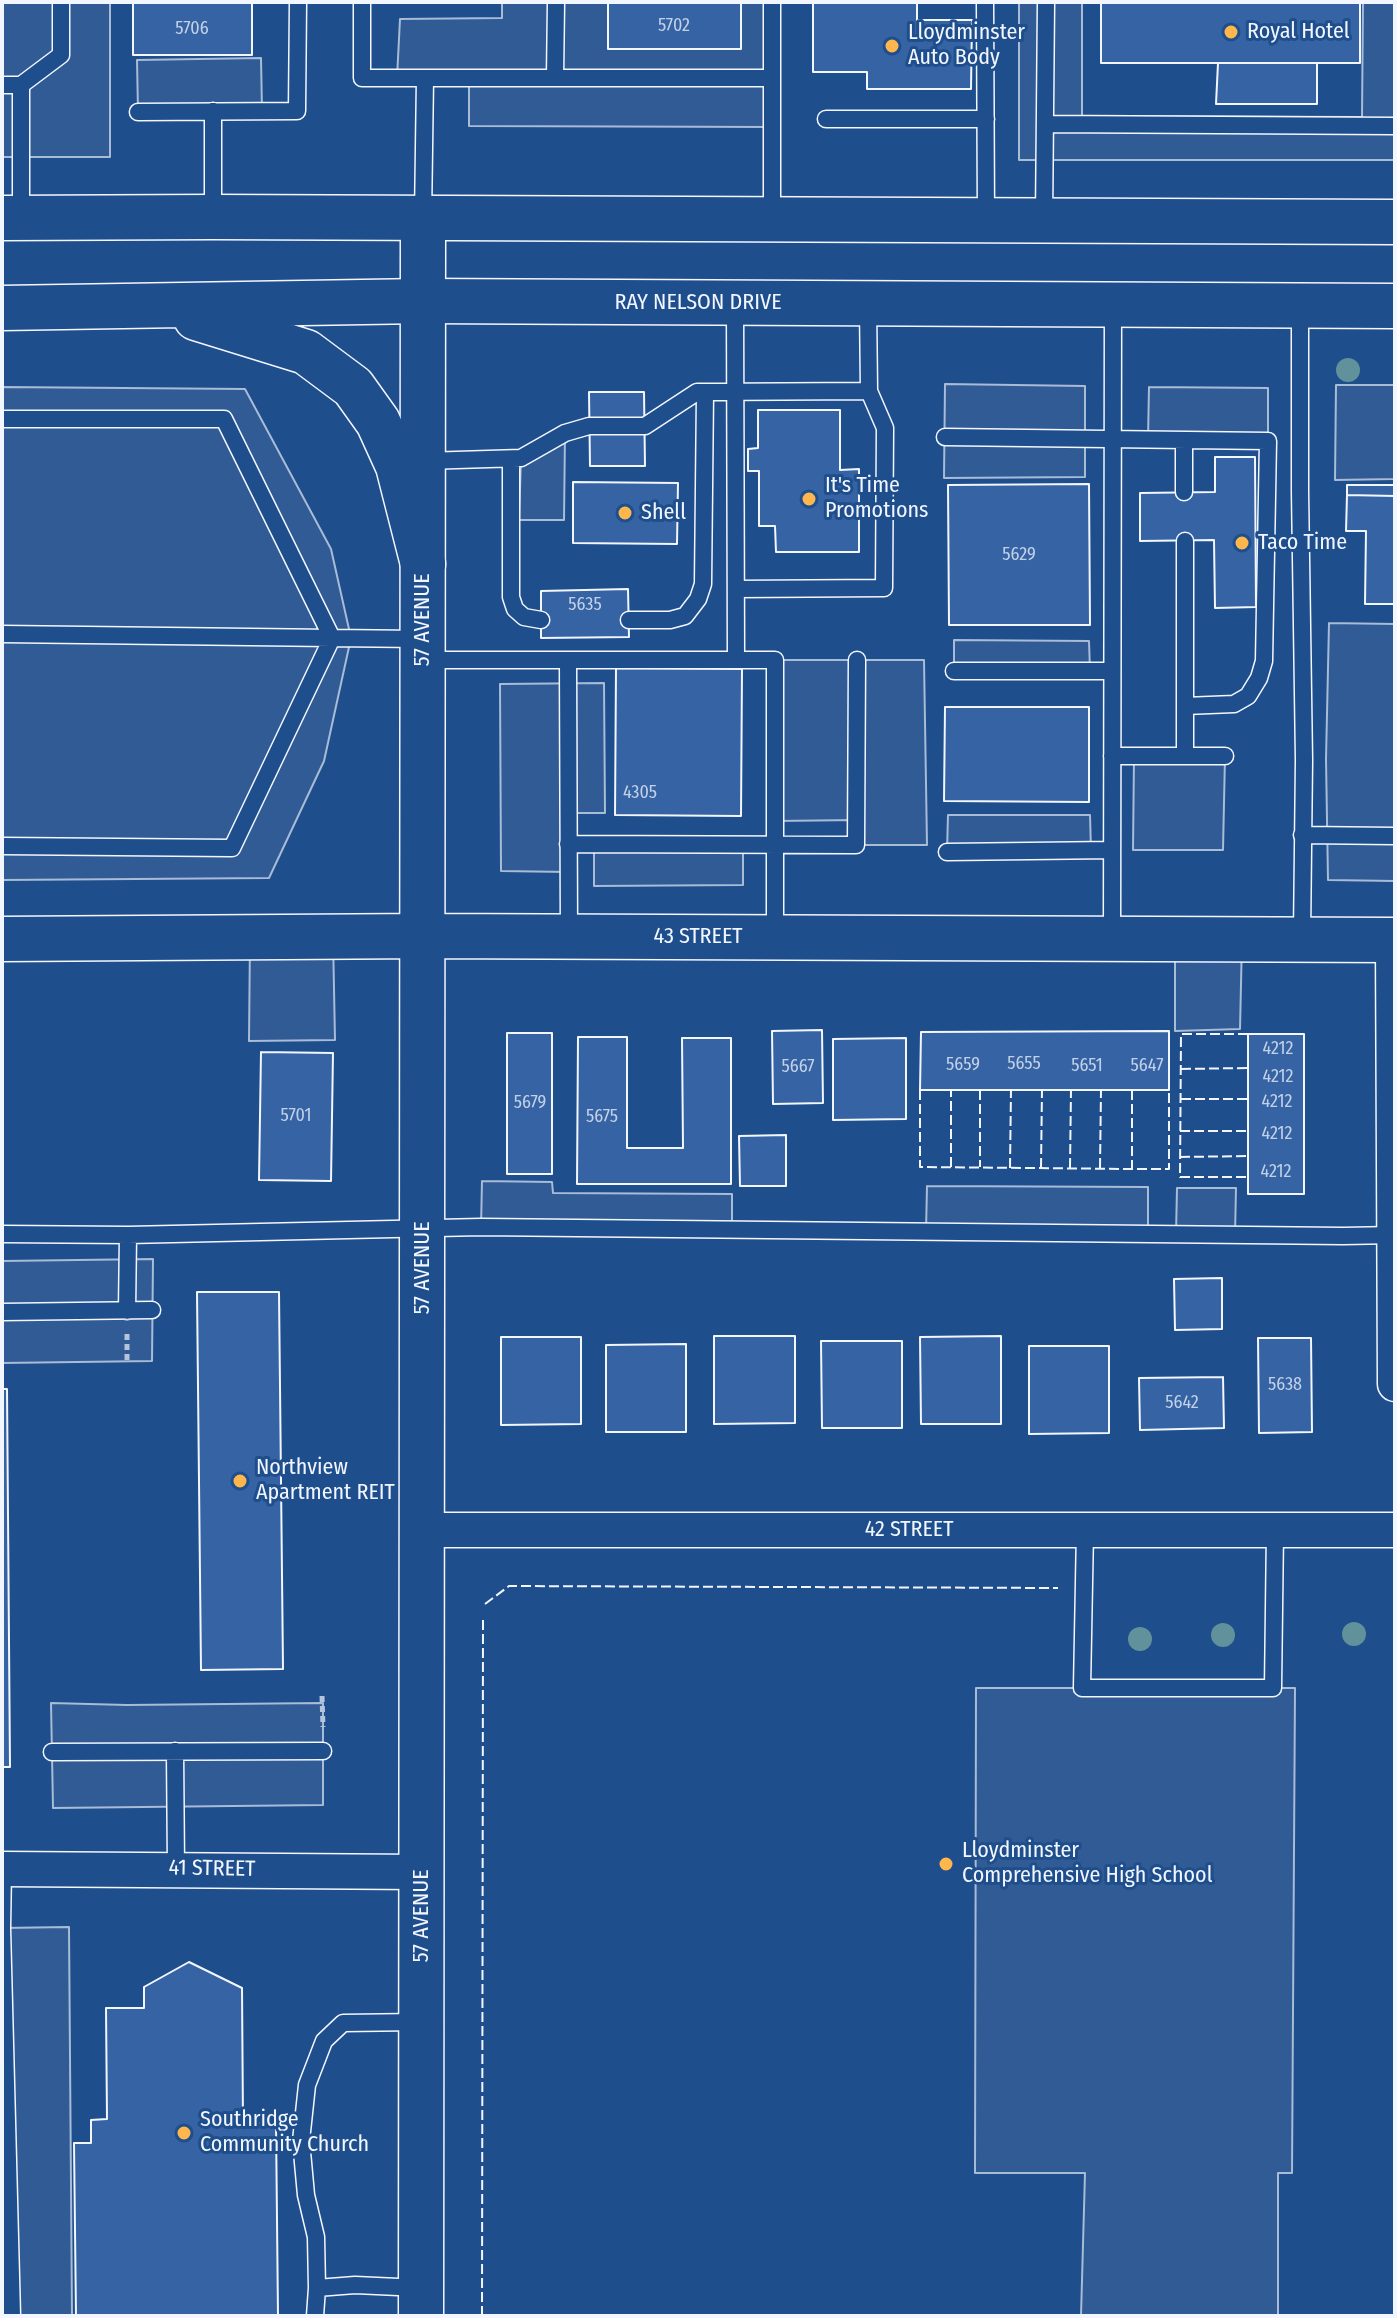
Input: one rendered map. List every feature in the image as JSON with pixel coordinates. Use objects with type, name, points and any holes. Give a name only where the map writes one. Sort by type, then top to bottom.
[{"type":"main road","points":[[12,218],[1395,222]]},
{"type":"main road","name":"57 AVENUE","points":[[421,2302],[423,219]]},
{"type":"main road","name":"RAY NELSON DRIVE","points":[[2,308],[423,301],[1395,306]]},
{"type":"main road","points":[[160,307],[306,352],[353,387],[378,422],[398,466],[423,564]]},
{"type":"main road","name":"43 STREET","points":[[2,939],[424,936],[1394,940]]},
{"type":"street","points":[[1394,940],[1395,1384]]},
{"type":"street","name":"42 STREET","points":[[422,1530],[1395,1530]]},
{"type":"street","name":"41 STREET","points":[[2,1869],[422,1872]]},
{"type":"lane","points":[[2,85],[21,85],[61,55],[61,2]]},
{"type":"lane","points":[[138,112],[297,111],[298,2]]},
{"type":"lane","points":[[362,2],[362,78],[772,78]]},
{"type":"lane","points":[[555,78],[556,2]]},
{"type":"lane","points":[[772,2],[772,221]]},
{"type":"lane","points":[[985,2],[986,221]]},
{"type":"lane","points":[[1044,221],[1046,2]]},
{"type":"lane","points":[[423,219],[425,78]]},
{"type":"lane","points":[[12,218],[21,85]]},
{"type":"lane","points":[[213,111],[213,217]]},
{"type":"lane","points":[[826,119],[986,119]]},
{"type":"lane","points":[[1045,124],[1395,126]]},
{"type":"lane","points":[[735,303],[736,660]]},
{"type":"lane","points":[[736,589],[884,588],[885,428],[869,391],[868,303]]},
{"type":"lane","points":[[1112,939],[1113,305]]},
{"type":"lane","points":[[1300,306],[1302,939]]},
{"type":"lane","points":[[423,461],[521,458],[565,433],[589,426],[645,426],[697,392],[869,391]]},
{"type":"lane","points":[[629,620],[670,620],[685,616],[698,599],[703,584],[705,392]]},
{"type":"lane","points":[[2,419],[224,419],[332,638]]},
{"type":"lane","points":[[945,437],[1268,441],[1264,661],[1259,678],[1248,696],[1234,704],[1185,706]]},
{"type":"lane","points":[[1184,440],[1184,492]]},
{"type":"lane","points":[[511,459],[511,597],[515,609],[524,617],[541,620]]},
{"type":"lane","points":[[1185,541],[1185,755]]},
{"type":"lane","points":[[2,634],[332,638],[424,650],[568,660],[775,660],[775,937]]},
{"type":"lane","points":[[2,846],[232,848],[332,638]]},
{"type":"lane","points":[[568,660],[569,937]]},
{"type":"lane","points":[[568,844],[856,845],[857,660]]},
{"type":"lane","points":[[954,671],[1112,671]]},
{"type":"lane","points":[[1112,756],[1225,756]]},
{"type":"lane","points":[[1302,835],[1395,836]]},
{"type":"lane","points":[[947,852],[1112,850]]},
{"type":"lane","points":[[2,1234],[128,1235],[481,1227],[1395,1235]]},
{"type":"lane","points":[[127,1311],[128,1235]]},
{"type":"lane","points":[[2,1312],[152,1310]]},
{"type":"lane","points":[[1085,1530],[1082,1688],[1273,1688],[1275,1530]]},
{"type":"lane","points":[[175,1751],[176,1869]]},
{"type":"lane","points":[[52,1752],[323,1751]]},
{"type":"lane","points":[[2,1869],[12,2316]]},
{"type":"lane","points":[[315,2316],[316,2237],[306,2195],[301,2141],[307,2085],[324,2041],[343,2023],[421,2022]]},
{"type":"lane","points":[[317,2288],[355,2285],[421,2302]]},
{"type":"shaded area","points":[[2,2],[110,2],[110,157],[2,157]]},
{"type":"shaded area","points":[[502,2],[772,2],[772,127],[469,126],[469,78],[397,78],[400,19],[502,18]]},
{"type":"shaded area","points":[[1019,2],[1082,2],[1082,116],[1362,117],[1363,2],[1395,2],[1395,160],[1019,160]]},
{"type":"shaded area","points":[[261,58],[262,111],[138,112],[137,60]]},
{"type":"shaded area","points":[[945,384],[1085,386],[1085,477],[944,478]]},
{"type":"shaded area","points":[[1336,385],[1395,385],[1395,479],[1335,480]]},
{"type":"shaded area","points":[[2,387],[245,389],[331,549],[351,638],[324,761],[269,878],[2,880]]},
{"type":"shaded area","points":[[1149,387],[1268,388],[1268,441],[1148,439]]},
{"type":"shaded area","points":[[565,433],[564,520],[519,520],[521,458]]},
{"type":"shaded area","points":[[1329,623],[1395,624],[1395,881],[1328,880],[1326,759]]},
{"type":"shaded area","points":[[954,640],[1089,641],[1090,671],[954,671]]},
{"type":"shaded area","points":[[775,660],[924,660],[927,845],[856,845],[856,820],[776,821]]},
{"type":"shaded area","points":[[604,683],[605,813],[569,813],[568,872],[501,871],[500,684]]},
{"type":"shaded area","points":[[1134,756],[1225,756],[1223,850],[1133,850]]},
{"type":"shaded area","points":[[948,815],[1090,815],[1091,850],[947,852]]},
{"type":"shaded area","points":[[594,844],[743,845],[743,885],[594,886]]},
{"type":"shaded area","points":[[250,937],[333,937],[335,1040],[249,1041]]},
{"type":"shaded area","points":[[1175,939],[1242,939],[1240,1029],[1175,1031]]},
{"type":"shaded area","points":[[482,1181],[552,1182],[553,1193],[732,1194],[732,1230],[481,1227]]},
{"type":"shaded area","points":[[927,1186],[1148,1187],[1148,1234],[926,1231]]},
{"type":"shaded area","points":[[1177,1188],[1236,1188],[1235,1235],[1176,1234]]},
{"type":"shaded area","points":[[153,1259],[152,1361],[2,1363],[2,1261]]},
{"type":"shaded area","points":[[976,1688],[1295,1688],[1292,2173],[1278,2173],[1278,2316],[1081,2316],[1085,2173],[975,2173]]},
{"type":"shaded area","points":[[51,1703],[323,1703],[323,1805],[53,1808]]},
{"type":"shaded area","points":[[69,1927],[72,2316],[2,2316],[2,1928]]},
{"type":"building","points":[[133,2],[252,2],[252,55],[133,55]]},
{"type":"building","points":[[608,2],[741,2],[741,49],[608,49]]},
{"type":"building","name":"Lloydminster Auto Body","points":[[813,2],[917,2],[917,20],[972,20],[971,89],[867,89],[867,72],[813,72]]},
{"type":"building","name":"Royal Hotel","points":[[1101,2],[1360,2],[1360,63],[1101,63]]},
{"type":"building","points":[[1218,63],[1317,63],[1317,104],[1216,104]]},
{"type":"building","points":[[589,392],[644,392],[645,466],[590,466]]},
{"type":"building","name":"It's Time Promotions","points":[[758,410],[840,410],[840,470],[859,469],[859,552],[776,552],[775,526],[759,526],[759,471],[748,471],[748,449],[758,448]]},
{"type":"building","points":[[1215,457],[1255,457],[1256,607],[1215,608],[1214,540],[1140,541],[1140,493],[1215,492]]},
{"type":"building","name":"Shell","points":[[573,482],[678,483],[677,544],[573,543]]},
{"type":"building","points":[[1089,484],[1090,625],[949,625],[948,485]]},
{"type":"building","points":[[1347,485],[1395,485],[1395,496],[1347,495]]},
{"type":"building","points":[[1347,495],[1395,496],[1395,604],[1365,604],[1366,531],[1346,531]]},
{"type":"building","points":[[628,589],[629,637],[541,638],[541,591]]},
{"type":"building","points":[[616,668],[742,669],[741,816],[615,815]]},
{"type":"building","points":[[945,707],[1089,707],[1089,802],[944,801]]},
{"type":"building","points":[[822,1030],[823,1103],[773,1104],[772,1031]]},
{"type":"building","points":[[1169,1031],[1169,1090],[920,1090],[921,1032]]},
{"type":"building","points":[[507,1033],[552,1033],[552,1174],[507,1174]]},
{"type":"building","points":[[1248,1034],[1304,1034],[1304,1194],[1248,1194]]},
{"type":"building","points":[[578,1037],[627,1037],[627,1148],[683,1148],[682,1038],[731,1038],[731,1184],[577,1184]]},
{"type":"building","points":[[906,1038],[906,1119],[833,1120],[833,1039]]},
{"type":"building","points":[[261,1052],[333,1053],[331,1181],[259,1180]]},
{"type":"building","points":[[786,1135],[786,1186],[740,1186],[739,1136]]},
{"type":"building","points":[[1222,1278],[1222,1329],[1175,1330],[1174,1279]]},
{"type":"building","name":"Northview Apartment REIT","points":[[197,1292],[279,1292],[283,1669],[201,1670]]},
{"type":"building","points":[[714,1336],[795,1336],[795,1423],[714,1424]]},
{"type":"building","points":[[1001,1336],[1001,1424],[921,1424],[920,1337]]},
{"type":"building","points":[[501,1337],[581,1337],[581,1424],[501,1425]]},
{"type":"building","points":[[1258,1338],[1311,1338],[1312,1432],[1259,1433]]},
{"type":"building","points":[[821,1341],[902,1341],[902,1428],[822,1428]]},
{"type":"building","points":[[686,1344],[686,1432],[606,1432],[606,1345]]},
{"type":"building","points":[[1029,1346],[1109,1346],[1109,1433],[1029,1434]]},
{"type":"building","points":[[1223,1377],[1224,1428],[1140,1430],[1139,1378]]},
{"type":"building","points":[[2,1389],[7,1389],[10,1767],[2,1767]]},
{"type":"building","name":"Southridge Community Church","points":[[189,1962],[242,1988],[243,2123],[276,2123],[278,2316],[76,2316],[74,2143],[91,2143],[91,2120],[107,2119],[106,2008],[144,2008],[144,1987]]},
{"type":"fence","points":[[1248,1034],[1181,1034],[1180,1177],[1248,1177]]},
{"type":"fence","points":[[1181,1069],[1248,1068]]},
{"type":"fence","points":[[920,1090],[920,1167],[1132,1169],[1169,1169],[1169,1090]]},
{"type":"fence","points":[[951,1090],[951,1167]]},
{"type":"fence","points":[[980,1090],[980,1167]]},
{"type":"fence","points":[[1010,1168],[1011,1090]]},
{"type":"fence","points":[[1041,1168],[1042,1090]]},
{"type":"fence","points":[[1070,1168],[1071,1090]]},
{"type":"fence","points":[[1100,1168],[1101,1090]]},
{"type":"fence","points":[[1132,1090],[1132,1169]]},
{"type":"fence","points":[[1181,1099],[1248,1099]]},
{"type":"fence","points":[[1180,1131],[1248,1131]]},
{"type":"fence","points":[[1180,1157],[1248,1156]]},
{"type":"fence","points":[[485,1604],[509,1586],[1058,1588]]},
{"type":"fence","points":[[482,2316],[483,1619]]},
{"type":"place","name":"Royal Hotel","points":[[1231,32]]},
{"type":"place","name":"Lloydminster Auto Body","points":[[892,46]]},
{"type":"place","name":"It's Time Promotions","points":[[809,499]]},
{"type":"place","name":"Shell","points":[[625,513]]},
{"type":"place","name":"Taco Time","points":[[1242,543]]},
{"type":"place","name":"Northview Apartment REIT","points":[[240,1481]]},
{"type":"place","name":"Lloydminster Comprehensive High School","points":[[946,1864]]},
{"type":"place","name":"Southridge Community Church","points":[[184,2133]]}]
